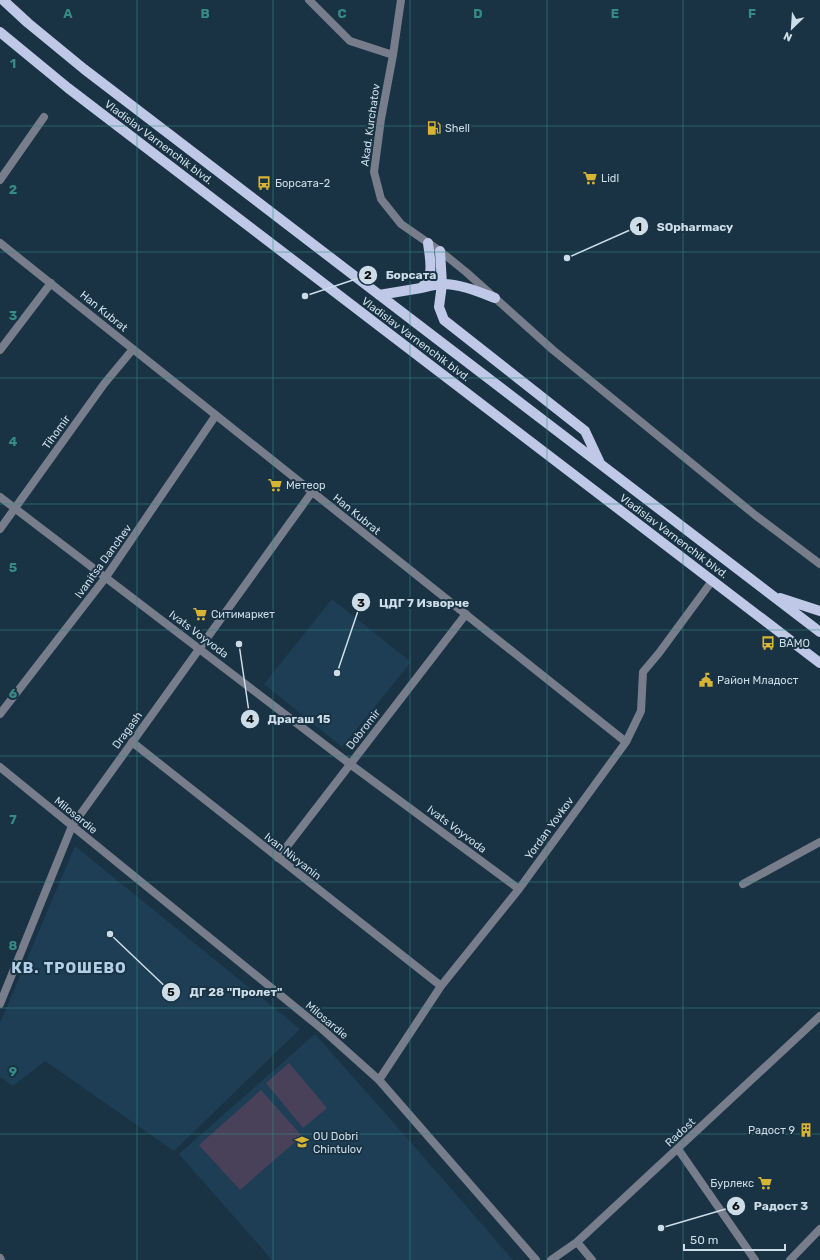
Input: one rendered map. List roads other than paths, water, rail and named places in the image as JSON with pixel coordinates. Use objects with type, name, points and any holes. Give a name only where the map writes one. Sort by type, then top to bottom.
[{"type":"main road","name":"Vladislav Varnenchik blvd.","points":[[3,0],[28,23],[84,69],[820,632]]},
{"type":"main road","name":"Vladislav Varnenchik blvd.","points":[[0,32],[68,88],[820,663]]},
{"type":"main road","points":[[420,288],[428,281],[430,274],[428,243]]},
{"type":"main road","points":[[440,251],[442,284],[439,307],[444,320],[585,431],[601,465]]},
{"type":"main road","points":[[379,295],[442,284],[459,286],[495,298]]},
{"type":"main road","points":[[772,596],[820,611]]},
{"type":"street","points":[[309,0],[350,41],[393,55]]},
{"type":"street","name":"Akad. Kurchatov","points":[[401,0],[393,55],[381,119],[374,172],[381,199],[401,224],[440,251],[466,272],[581,373],[755,514],[820,564]]},
{"type":"street","points":[[0,180],[44,117]]},
{"type":"street","name":"Han Kubrat","points":[[0,243],[626,742]]},
{"type":"street","points":[[0,350],[51,283]]},
{"type":"street","name":"Tihomir","points":[[0,529],[104,384],[133,349]]},
{"type":"street","name":"Ivanitsa Danchev","points":[[0,714],[106,577],[216,415]]},
{"type":"street","name":"Dragash","points":[[0,1004],[72,826],[312,492]]},
{"type":"street","name":"Ivats Voyvoda","points":[[0,496],[350,764],[519,889]]},
{"type":"street","name":"Yordan Yovkov","points":[[379,1080],[441,986],[519,889],[626,742],[641,712],[643,672],[659,653],[712,581]]},
{"type":"street","name":"Dobromir","points":[[278,858],[466,614]]},
{"type":"street","name":"Ivan Nivyanin","points":[[132,742],[441,986]]},
{"type":"street","name":"Milosardie","points":[[0,767],[322,1029],[379,1080],[536,1260]]},
{"type":"street","points":[[743,884],[820,842]]},
{"type":"street","name":"Radost","points":[[551,1260],[576,1242],[820,1016]]},
{"type":"street","points":[[678,1149],[755,1260]]},
{"type":"street","points":[[790,1260],[820,1229]]},
{"type":"street","points":[[576,1242],[592,1260]]},
{"type":"place","name":"Shell","points":[[434,128]]},
{"type":"place","name":"Lidl","points":[[590,178]]},
{"type":"place","name":"Борсата-2","points":[[264,183]]},
{"type":"place","name":"SOpharmacy","points":[[567,258]]},
{"type":"place","name":"Борсата","points":[[305,296]]},
{"type":"place","name":"Метеор","points":[[275,485]]},
{"type":"place","name":"Ситимаркет","points":[[200,614]]},
{"type":"place","name":"ВАМО","points":[[768,643]]},
{"type":"place","name":"Драгаш 15","points":[[239,644]]},
{"type":"place","name":"ЦДГ 7 Изворче","points":[[337,673]]},
{"type":"place","name":"Район Младост","points":[[706,680]]},
{"type":"place","name":"ДГ 28 \"Пролет\"","points":[[110,934]]},
{"type":"place","name":"Радост 9","points":[[806,1130]]},
{"type":"place","name":"OU Dobri Chintulov","points":[[302,1142]]},
{"type":"place","name":"Бурлекс","points":[[765,1183]]},
{"type":"place","name":"Радост 3","points":[[661,1228]]},
{"type":"district","name":"КВ. ТРОШЕВО","points":[[69,968]]}]
